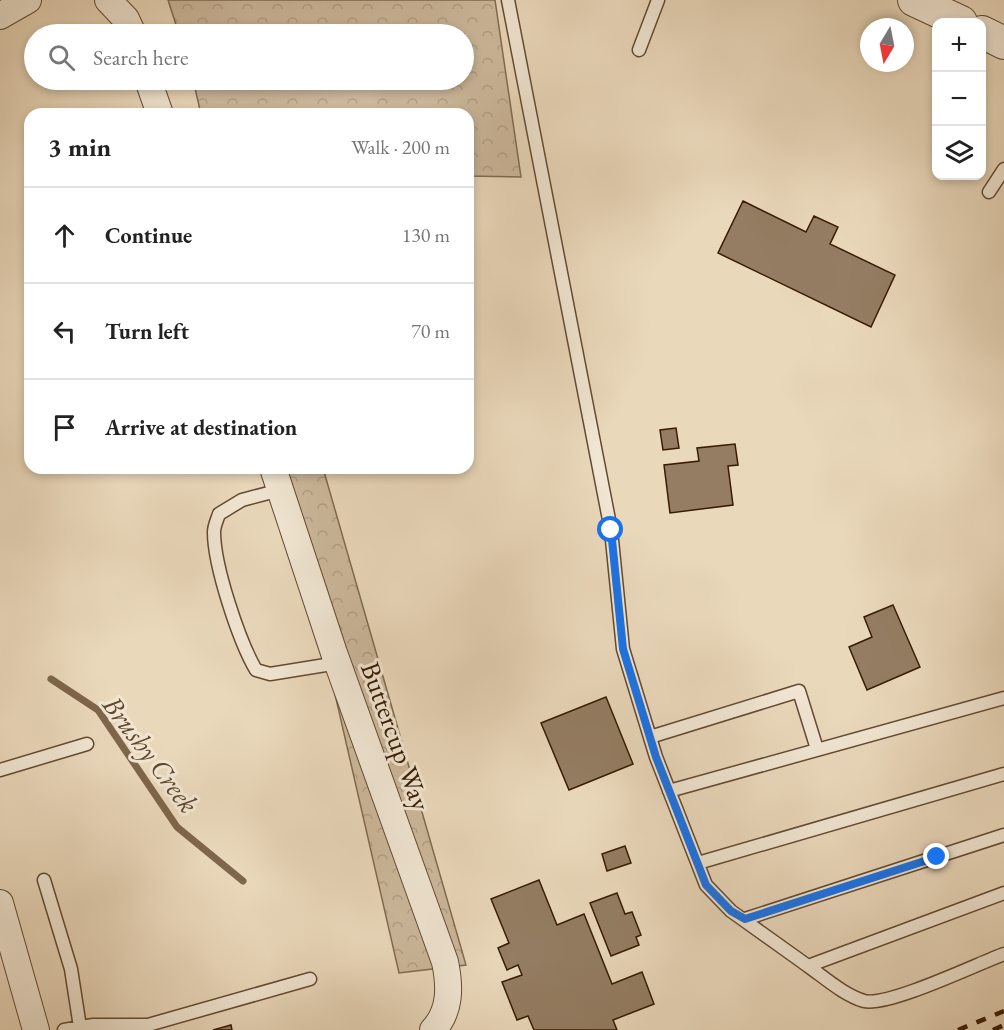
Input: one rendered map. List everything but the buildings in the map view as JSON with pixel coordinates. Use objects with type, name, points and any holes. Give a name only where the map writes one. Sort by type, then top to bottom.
[{"type":"street","points":[[0,16],[28,0]]},
{"type":"street","points":[[108,0],[128,24]]},
{"type":"street","points":[[914,0],[952,18]]},
{"type":"street","points":[[986,34],[1004,43]]},
{"type":"street","points":[[152,90],[158,108]]},
{"type":"street","name":"Buttercup Way","points":[[277,479],[338,663],[445,962],[448,1002],[436,1027]]},
{"type":"street","points":[[0,903],[36,1030]]},
{"type":"lane","points":[[508,0],[611,530],[623,649],[650,737],[706,885],[731,911],[840,988],[865,1001],[891,998],[1004,954]]},
{"type":"lane","points":[[639,50],[658,0]]},
{"type":"lane","points":[[989,192],[1004,169]]},
{"type":"lane","points":[[277,479],[219,514],[214,531],[226,594],[248,655],[256,670],[270,674],[338,663]]},
{"type":"lane","points":[[650,737],[799,691],[817,749]]},
{"type":"lane","points":[[669,790],[1004,698]]},
{"type":"lane","points":[[0,770],[87,744]]},
{"type":"lane","points":[[698,863],[1004,774]]},
{"type":"lane","points":[[745,919],[1004,835]]},
{"type":"lane","points":[[44,880],[71,969],[80,1027]]},
{"type":"lane","points":[[808,966],[1004,893]]},
{"type":"lane","points":[[64,1030],[80,1027],[148,1025],[310,979]]},
{"type":"green space","points":[[168,0],[495,0],[521,177],[474,176],[474,108],[200,108],[195,90],[474,90],[474,24],[176,24]]},
{"type":"green space","points":[[284,474],[325,474],[466,965],[399,973]]},
{"type":"waterway","name":"Brushy Creek","points":[[51,679],[98,710],[177,827],[243,881]]},
{"type":"railway","points":[[958,1030],[1004,1011]]},
{"type":"railway","points":[[993,1030],[1004,1025]]},
{"type":"route","points":[[611,530],[623,649],[656,757],[706,885],[731,911],[745,919],[937,857]]}]
